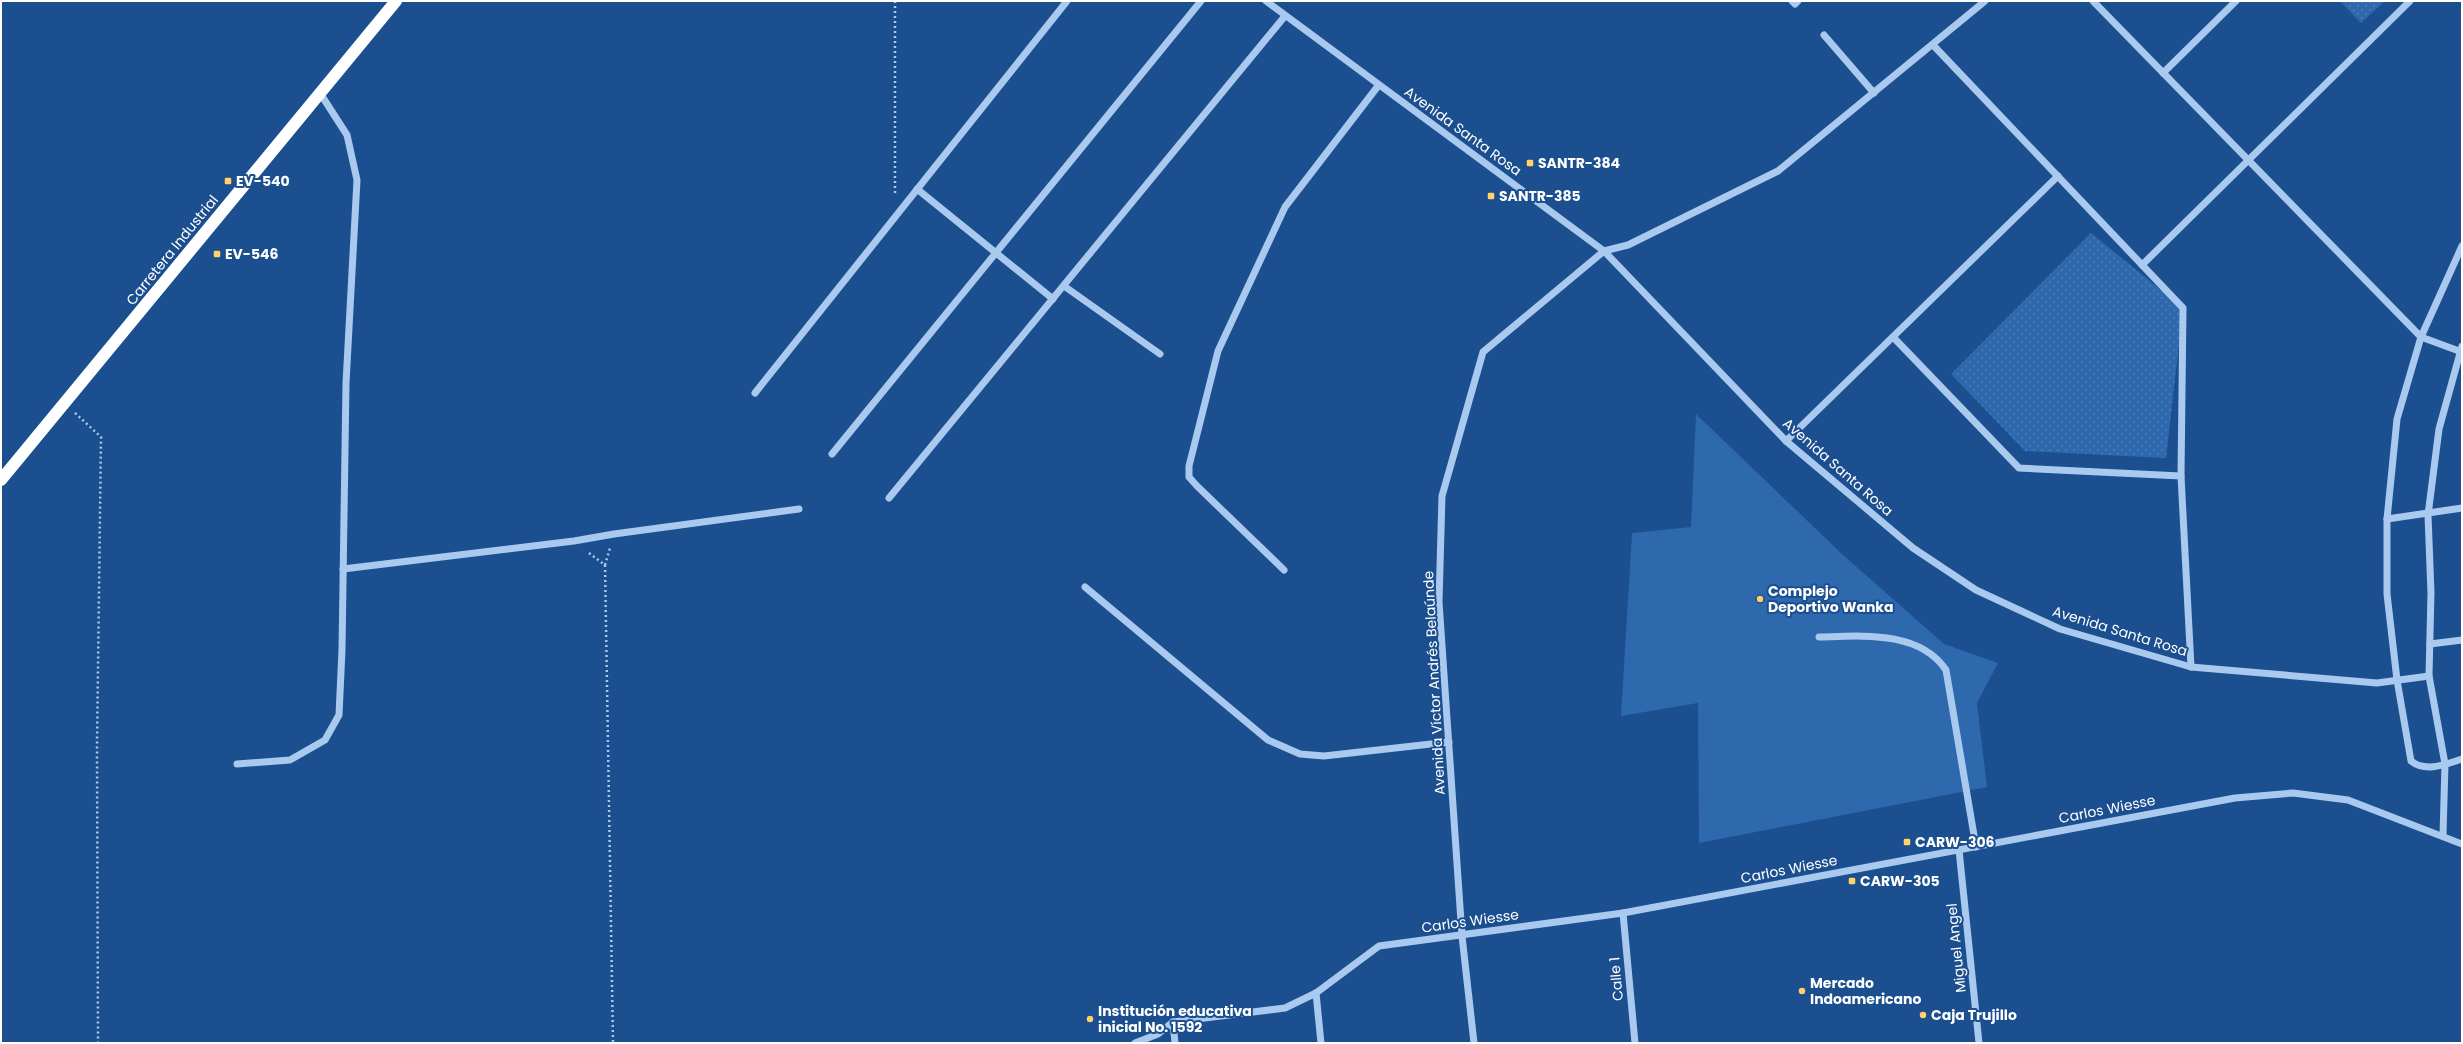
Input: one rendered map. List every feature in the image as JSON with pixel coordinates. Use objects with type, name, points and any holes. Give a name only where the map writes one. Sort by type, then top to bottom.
[{"type":"highway","name":"Carretera Industrial","points":[[1,480],[396,1]]},
{"type":"street","points":[[755,393],[1067,1]]},
{"type":"street","points":[[832,454],[1201,1]]},
{"type":"street","name":"Avenida Santa Rosa","points":[[1266,1],[1378,86],[1604,251],[1786,441],[1913,548],[1976,590],[2060,629],[2191,667],[2377,683],[2429,676]]},
{"type":"street","points":[[1792,1],[1795,4],[1798,1]]},
{"type":"street","points":[[1604,251],[1628,245],[1778,172],[1985,1]]},
{"type":"street","points":[[2093,1],[2421,337],[2461,349],[2439,429],[2428,515],[2429,676],[2445,764],[2443,835]]},
{"type":"street","points":[[2163,73],[2236,1]]},
{"type":"street","points":[[2142,265],[2410,1]]},
{"type":"street","points":[[889,498],[1286,16]]},
{"type":"street","points":[[1824,35],[1874,93]]},
{"type":"street","points":[[1933,45],[2183,308],[2181,476],[2191,667]]},
{"type":"street","points":[[1284,570],[1197,486],[1189,477],[1189,466],[1218,351],[1285,206],[1378,86]]},
{"type":"street","points":[[237,764],[290,760],[325,740],[339,715],[346,383],[357,180],[347,134],[320,93]]},
{"type":"street","points":[[1786,441],[1894,338],[2058,176]]},
{"type":"street","points":[[917,189],[1053,299]]},
{"type":"street","points":[[2462,246],[2421,337],[2397,419],[2387,519],[2387,594],[2397,680],[2411,761],[2418,767],[2427,768],[2462,759]]},
{"type":"street","name":"Avenida Víctor Andrés Belaúnde","points":[[1474,1043],[1462,936],[1439,602],[1442,496],[1482,352],[1604,251]]},
{"type":"street","points":[[1064,286],[1160,354]]},
{"type":"street","points":[[1894,338],[2019,468],[2181,476]]},
{"type":"street","points":[[2387,519],[2428,515],[2462,508]]},
{"type":"street","points":[[343,569],[574,541],[614,534],[799,509]]},
{"type":"street","points":[[1085,587],[1268,740],[1288,751],[1324,756],[1449,742]]},
{"type":"street","points":[[1819,637],[1872,635],[1908,642],[1938,659],[1946,670],[1976,847]]},
{"type":"street","points":[[2430,644],[2462,640]]},
{"type":"street","name":"Carlos Wiesse","points":[[1173,1022],[1285,1008],[1316,993],[1378,946],[1462,936],[1623,913],[2235,798],[2292,793],[2348,800],[2443,835],[2462,844]]},
{"type":"street","name":"Miguel Angel","points":[[1959,850],[1979,1043]]},
{"type":"street","name":"Calle 1","points":[[1623,913],[1635,1043]]},
{"type":"street","points":[[1316,993],[1321,1043]]},
{"type":"street","points":[[1135,1043],[1158,1034],[1173,1022]]},
{"type":"street","points":[[1173,1022],[1175,1043]]},
{"type":"path","points":[[895,1],[896,216]]},
{"type":"path","points":[[63,405],[85,420],[101,437],[97,746],[98,1043]]},
{"type":"path","points":[[605,565],[613,1043]]},
{"type":"shaded area","points":[[2340,1],[2385,1],[2361,23]]},
{"type":"shaded area","points":[[2091,233],[2183,308],[2166,458],[2025,451],[1951,374]]},
{"type":"shaded area","name":"Complejo Deportivo Wanka","points":[[1696,414],[1842,554],[1944,644],[1998,663],[1977,703],[1987,787],[1699,843],[1698,703],[1621,716],[1632,533],[1691,527]]},
{"type":"place","name":"SANTR-384","points":[[1530,163]]},
{"type":"place","name":"EV-540","points":[[228,181]]},
{"type":"place","name":"SANTR-385","points":[[1491,196]]},
{"type":"place","name":"EV-546","points":[[217,254]]},
{"type":"place","name":"Complejo Deportivo Wanka","points":[[1760,599]]},
{"type":"place","name":"CARW-306","points":[[1907,842]]},
{"type":"place","name":"CARW-305","points":[[1852,881]]},
{"type":"place","name":"Mercado Indoamericano","points":[[1802,991]]},
{"type":"place","name":"Caja Trujillo","points":[[1923,1015]]},
{"type":"place","name":"Institución educativa inicial No. 1592","points":[[1090,1019]]}]
